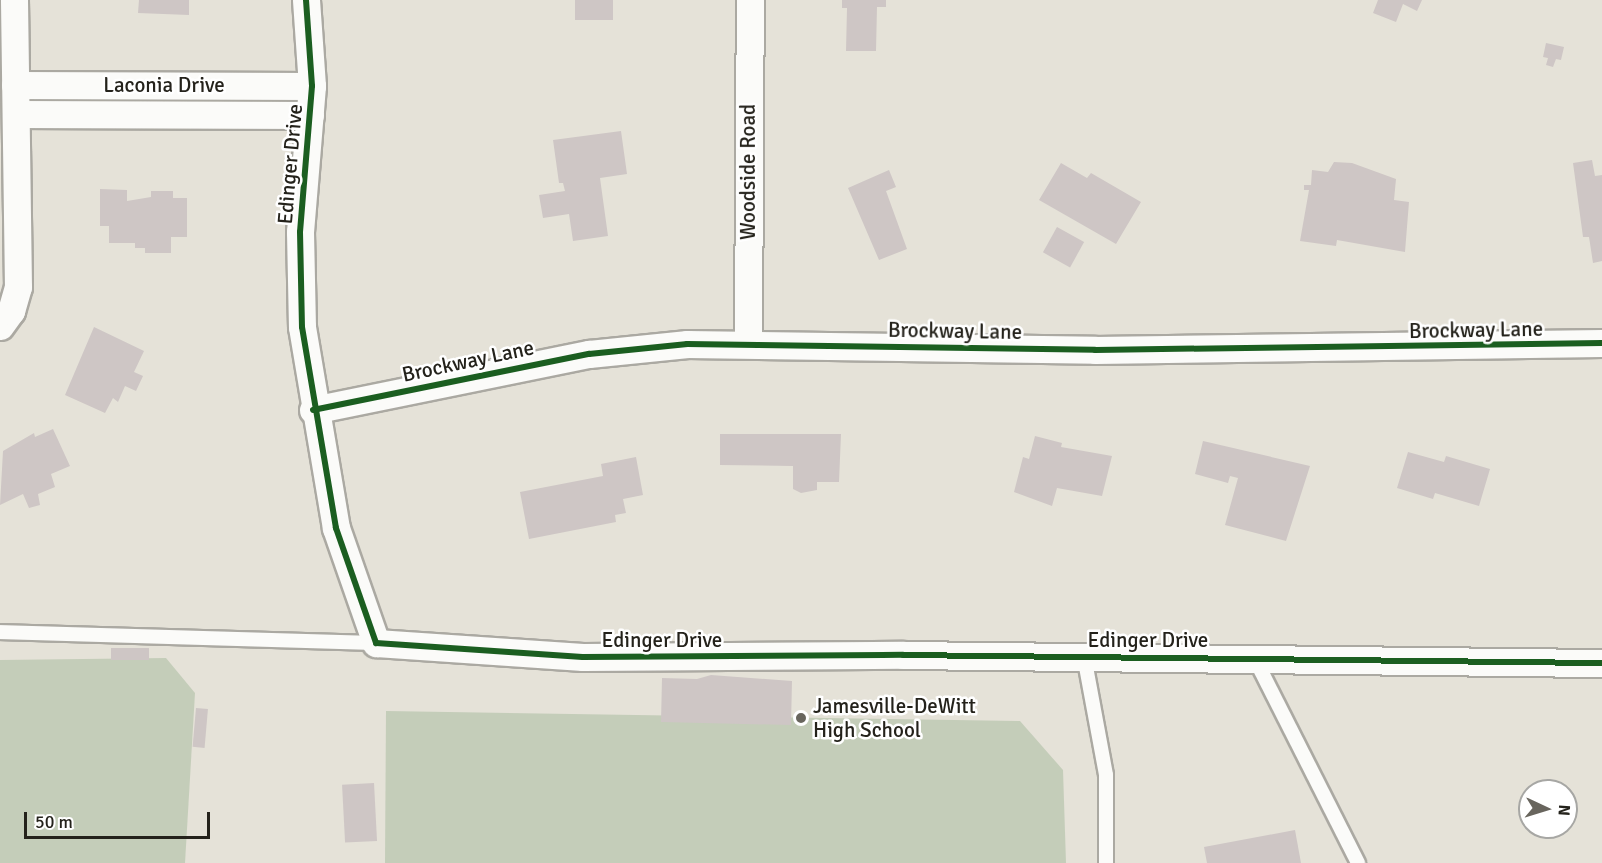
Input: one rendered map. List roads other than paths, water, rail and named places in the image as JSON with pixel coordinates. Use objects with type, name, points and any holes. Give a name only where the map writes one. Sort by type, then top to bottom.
[{"type":"street","points":[[0,326],[11,311],[18,287],[14,0]]},
{"type":"street","name":"Edinger Drive","points":[[306,0],[312,86],[300,232],[302,327],[313,410],[336,528],[376,643],[583,657],[1254,657],[1602,663]]},
{"type":"street","name":"Woodside Road","points":[[748,344],[750,0]]},
{"type":"street","name":"Laconia Drive","points":[[15,85],[312,86]]},
{"type":"street","name":"Laconia Drive","points":[[16,114],[310,115]]},
{"type":"street","name":"Brockway Lane","points":[[313,410],[589,354],[687,344],[1155,350],[1602,344]]},
{"type":"lane","points":[[0,632],[376,643]]},
{"type":"lane","points":[[1084,656],[1106,775],[1106,863]]},
{"type":"lane","points":[[1254,657],[1358,863]]},
{"type":"place","name":"Jamesville-DeWitt High School","points":[[801,718]]}]
